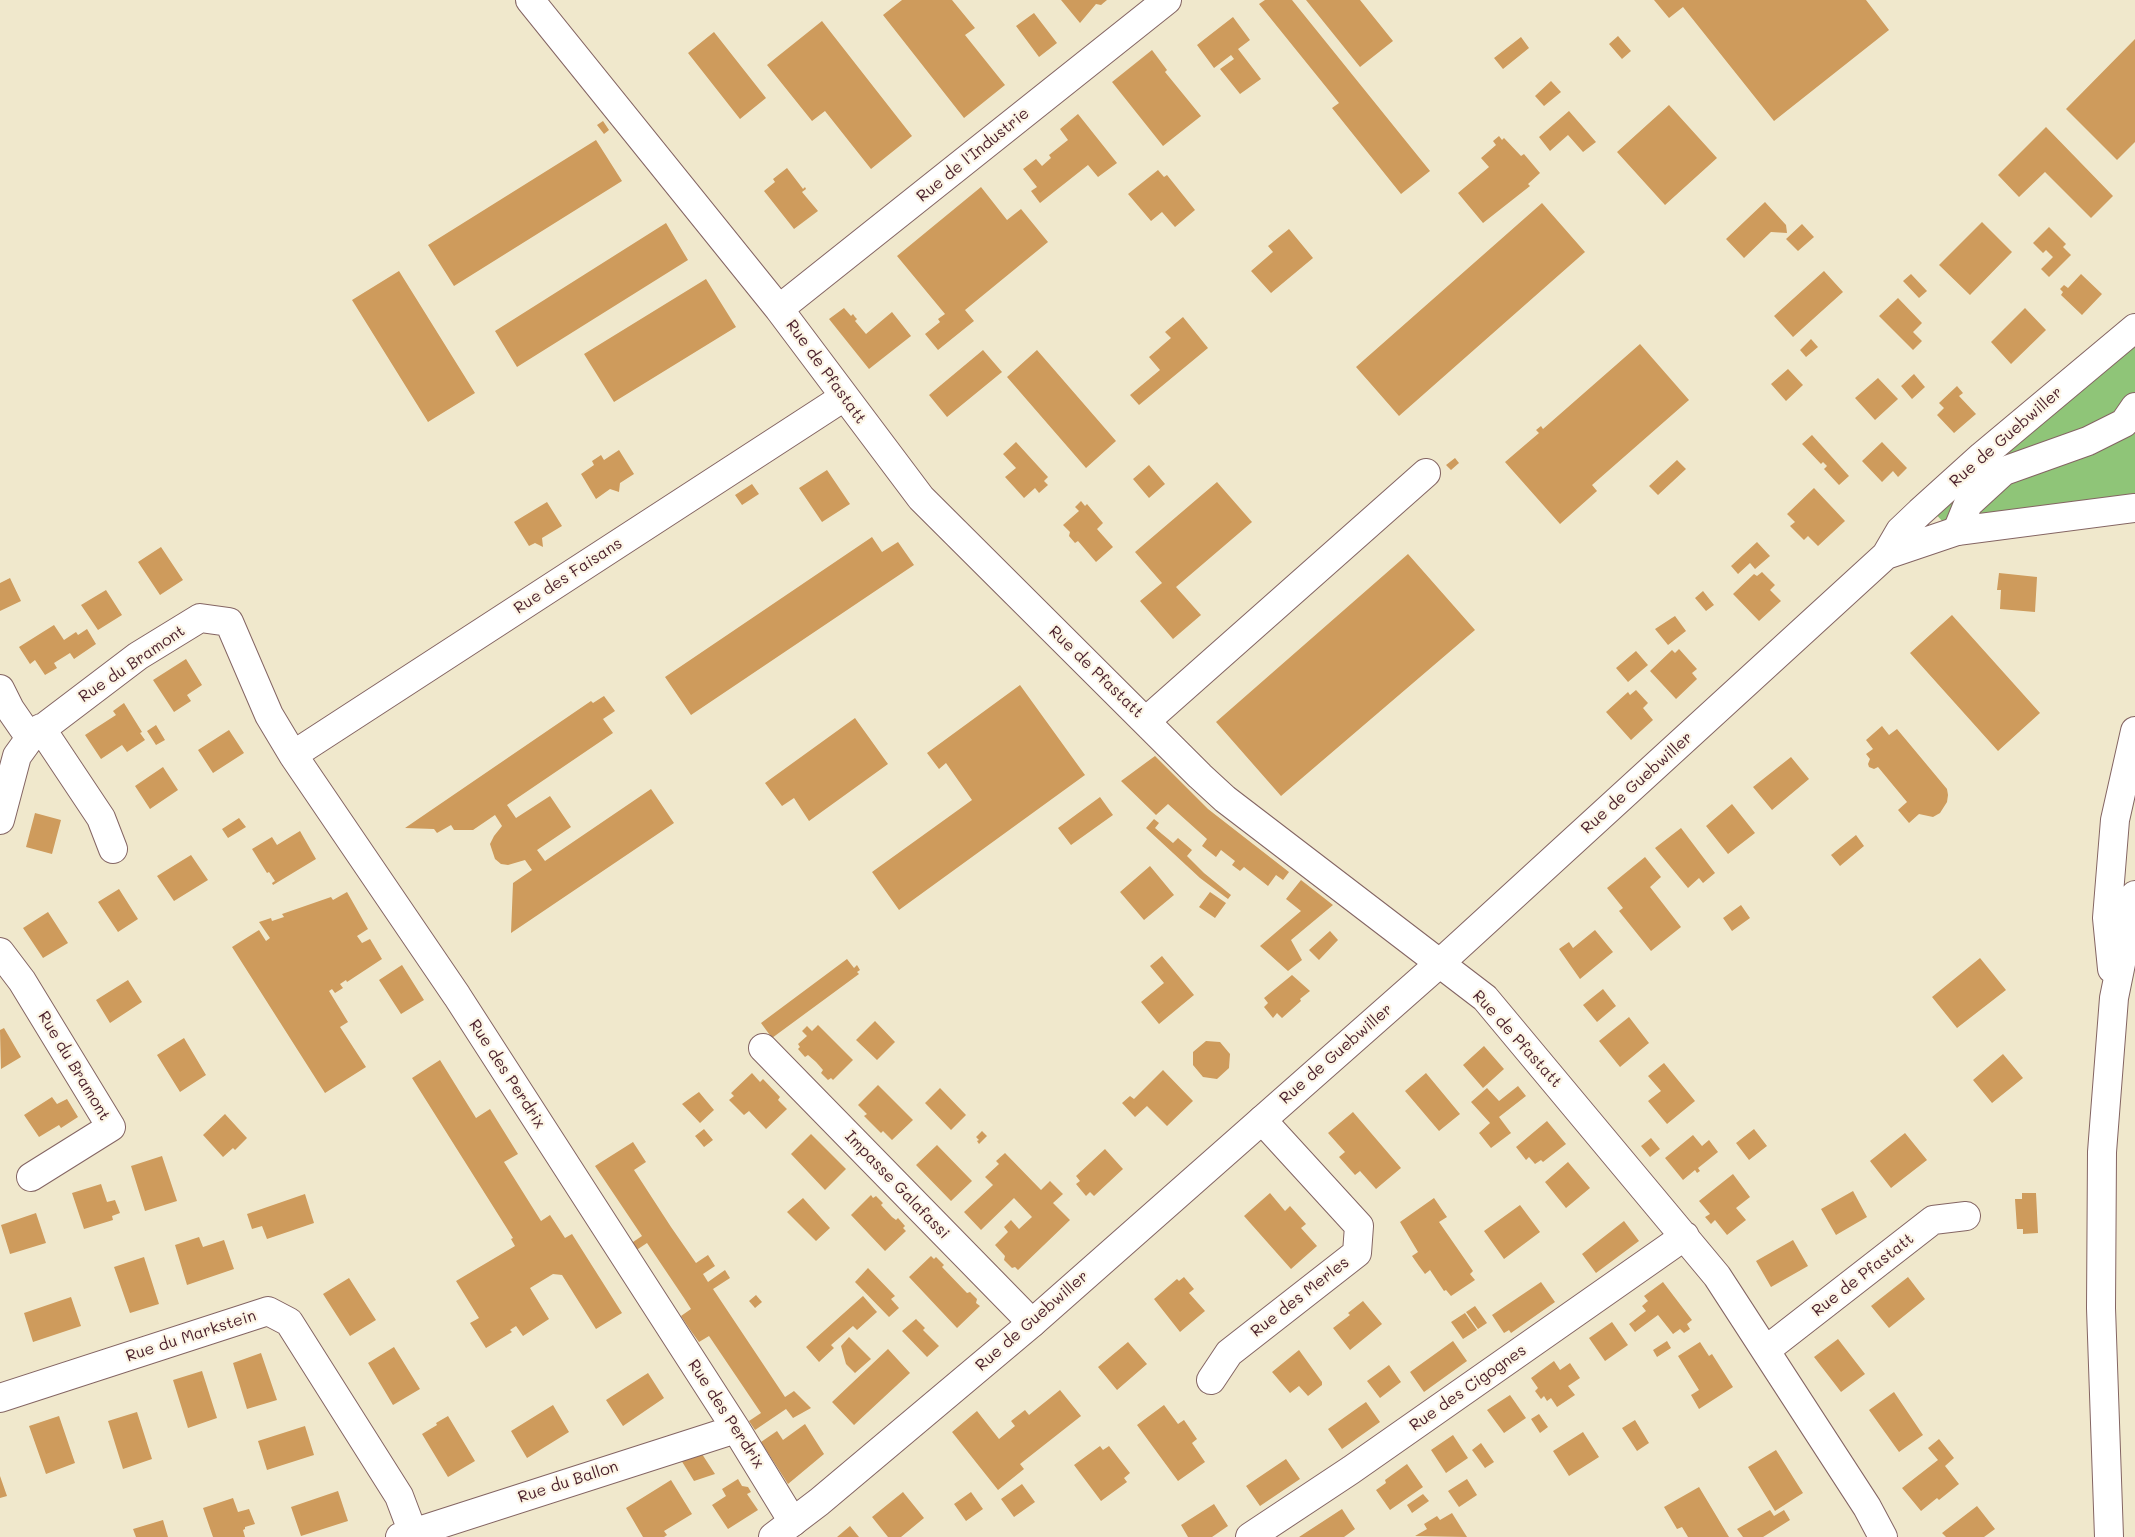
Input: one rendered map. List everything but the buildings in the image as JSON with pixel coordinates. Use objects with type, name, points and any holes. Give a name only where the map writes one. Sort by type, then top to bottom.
[{"type":"main road","name":"Rue de Pfastatt","points":[[530,0],[779,309],[921,498],[1225,799],[1485,998],[1717,1276],[1867,1507],[1883,1537]]},
{"type":"main road","name":"Rue de l'Industrie","points":[[779,309],[1167,0]]},
{"type":"main road","name":"Rue de Guebwiller","points":[[783,1529],[1032,1323],[1440,963],[1886,555],[1900,531],[1920,512],[1982,456],[2135,328]]},
{"type":"main road","name":"Rue des Faisans","points":[[292,755],[844,397]]},
{"type":"main road","points":[[1957,531],[1968,504],[2004,471],[2088,441],[2124,423],[2135,407]]},
{"type":"main road","name":"Rue de Pfastatt","points":[[1146,721],[1426,473]]},
{"type":"main road","name":"Rue de Guebwiller","points":[[1886,555],[1957,531],[2135,508]]},
{"type":"main road","name":"Rue du Bramont","points":[[22,742],[138,656],[200,618],[229,622]]},
{"type":"main road","name":"Rue des Perdrix","points":[[229,622],[269,715],[292,755],[457,996],[736,1429],[783,1529]]},
{"type":"main road","points":[[0,689],[10,709],[22,742],[102,818],[113,849]]},
{"type":"main road","points":[[2114,998],[2107,918],[2115,820],[2135,730]]},
{"type":"main road","points":[[0,820],[22,742]]},
{"type":"main road","points":[[2109,1537],[2102,1308],[2102,1152],[2114,998],[2135,895]]},
{"type":"main road","name":"Rue du Bramont","points":[[0,952],[22,981],[111,1127],[31,1177]]},
{"type":"main road","name":"Impasse Galafassi","points":[[763,1048],[1032,1323]]},
{"type":"main road","name":"Rue des Merles","points":[[1211,1380],[1229,1353],[1357,1253],[1359,1226],[1262,1120]]},
{"type":"main road","name":"Rue de Pfastatt","points":[[1766,1350],[1933,1220],[1966,1216]]},
{"type":"main road","name":"Rue des Cigognes","points":[[1250,1537],[1351,1470],[1685,1236]]},
{"type":"main road","name":"Rue du Markstein","points":[[0,1398],[268,1311],[289,1322],[399,1496],[407,1535]]},
{"type":"main road","name":"Rue du Ballon","points":[[407,1535],[736,1429]]},
{"type":"green space","points":[[2135,343],[2135,497],[1943,522],[1934,512]]}]
